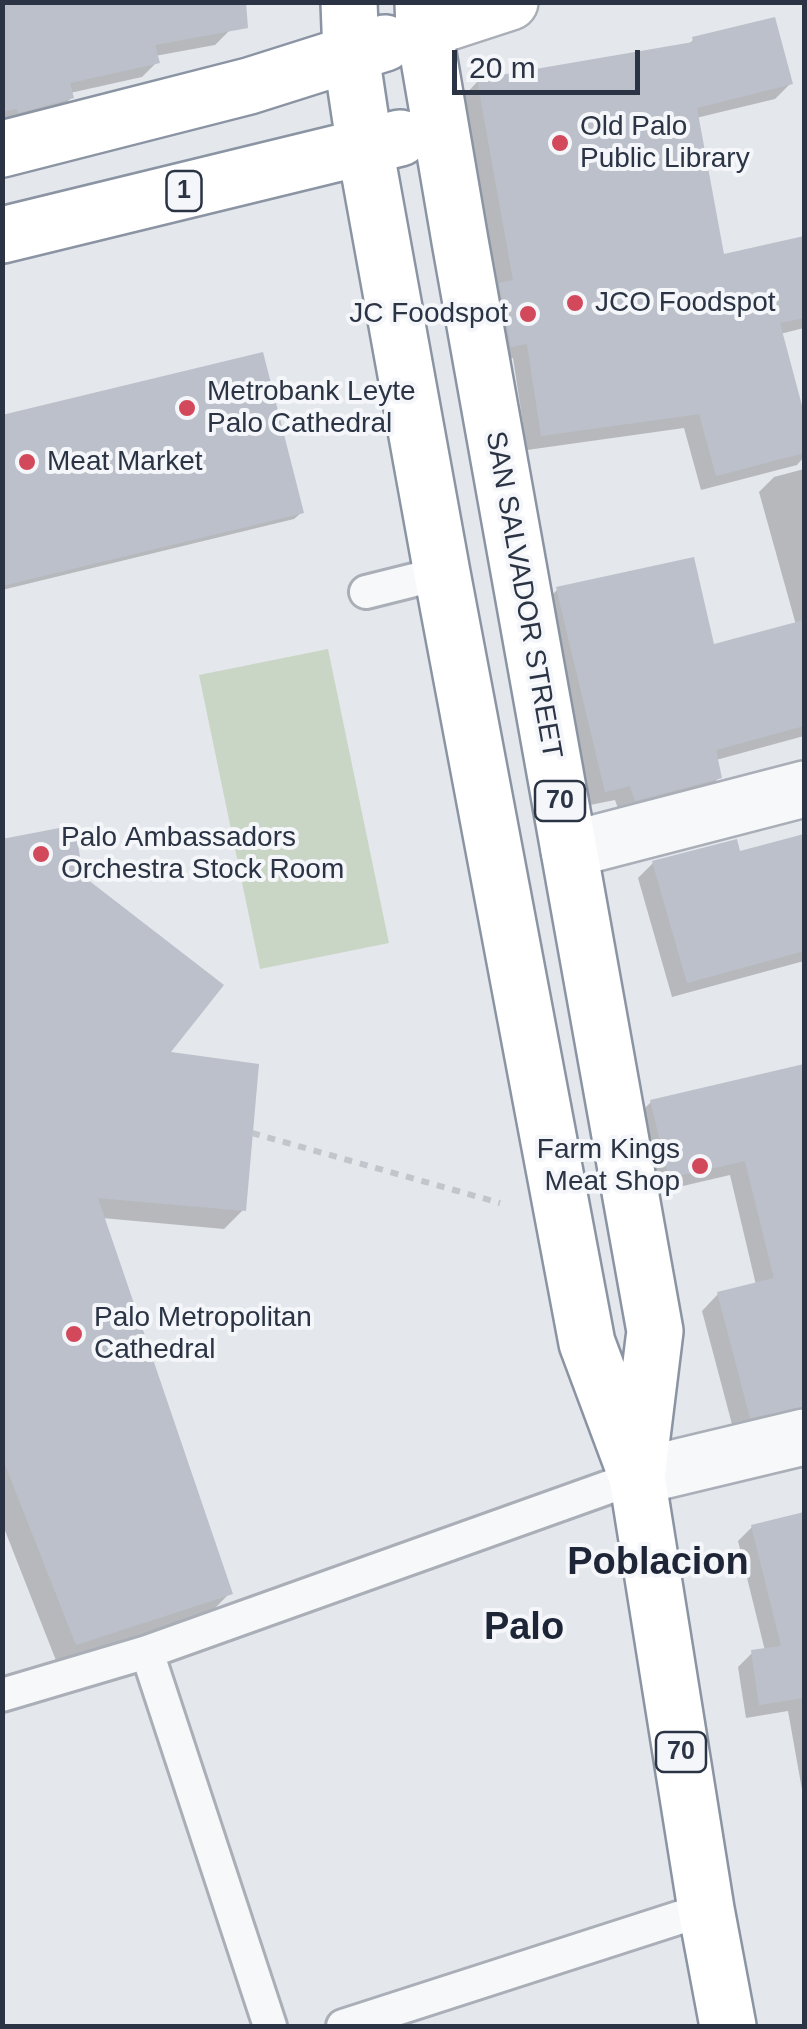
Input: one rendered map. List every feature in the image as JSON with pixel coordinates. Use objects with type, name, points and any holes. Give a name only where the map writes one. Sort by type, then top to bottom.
[{"type":"main road","points":[[2,149],[249,86],[350,29],[510,2]]},
{"type":"main road","name":"SAN SALVADOR STREET","points":[[423,16],[655,1331],[637,1477]]},
{"type":"main road","name":"SAN SALVADOR STREET","points":[[350,29],[365,148],[587,1343],[637,1477],[728,2026]]},
{"type":"main road","name":"1","points":[[2,235],[441,127]]},
{"type":"street","points":[[569,850],[804,790]]},
{"type":"street","points":[[637,1477],[804,1437]]},
{"type":"lane","points":[[366,592],[442,573]]},
{"type":"lane","points":[[2,1695],[147,1652],[637,1477]]},
{"type":"lane","points":[[147,1652],[270,2026]]},
{"type":"lane","points":[[343,2026],[706,1910]]},
{"type":"path","points":[[252,1133],[500,1203]]},
{"type":"green space","points":[[328,649],[389,943],[260,969],[199,675]]},
{"type":"building","points":[[2,2],[246,2],[248,28],[155,45],[160,63],[70,83],[74,98],[18,113],[17,109],[2,112]]},
{"type":"building","points":[[775,17],[793,84],[697,108],[724,254],[804,236],[804,318],[780,323],[804,413],[804,453],[716,476],[699,414],[541,436],[527,344],[511,347],[499,283],[513,280],[477,79],[693,42],[692,37]]},
{"type":"building","points":[[263,352],[304,513],[2,586],[2,415]]},
{"type":"building","points":[[694,557],[714,644],[804,620],[804,726],[716,750],[722,778],[635,801],[630,786],[605,792],[556,587]]},
{"type":"building","name":"Palo Metropolitan Cathedral","points":[[75,825],[83,876],[224,985],[171,1052],[259,1064],[246,1211],[98,1198],[233,1594],[76,1645],[2,1457],[2,839]]},
{"type":"building","points":[[804,834],[804,951],[687,983],[652,861],[737,839],[740,851]]},
{"type":"building","points":[[804,1064],[804,1407],[750,1418],[717,1292],[774,1278],[745,1161],[669,1178],[650,1100]]},
{"type":"building","points":[[804,1512],[804,1698],[759,1705],[751,1650],[781,1646],[751,1525]]},
{"type":"place","name":"Old Palo Public Library","points":[[560,143]]},
{"type":"place","name":"JCO Foodspot","points":[[575,303]]},
{"type":"place","name":"JC Foodspot","points":[[528,314]]},
{"type":"place","name":"Metrobank Leyte Palo Cathedral","points":[[187,408]]},
{"type":"place","name":"Meat Market","points":[[27,462]]},
{"type":"place","name":"Palo Ambassadors Orchestra Stock Room","points":[[41,854]]},
{"type":"place","name":"Farm Kings Meat Shop","points":[[700,1166]]},
{"type":"place","name":"Palo Metropolitan Cathedral","points":[[74,1334]]},
{"type":"district","name":"Poblacion","points":[[658,1564]]},
{"type":"district","name":"Palo","points":[[524,1629]]}]
